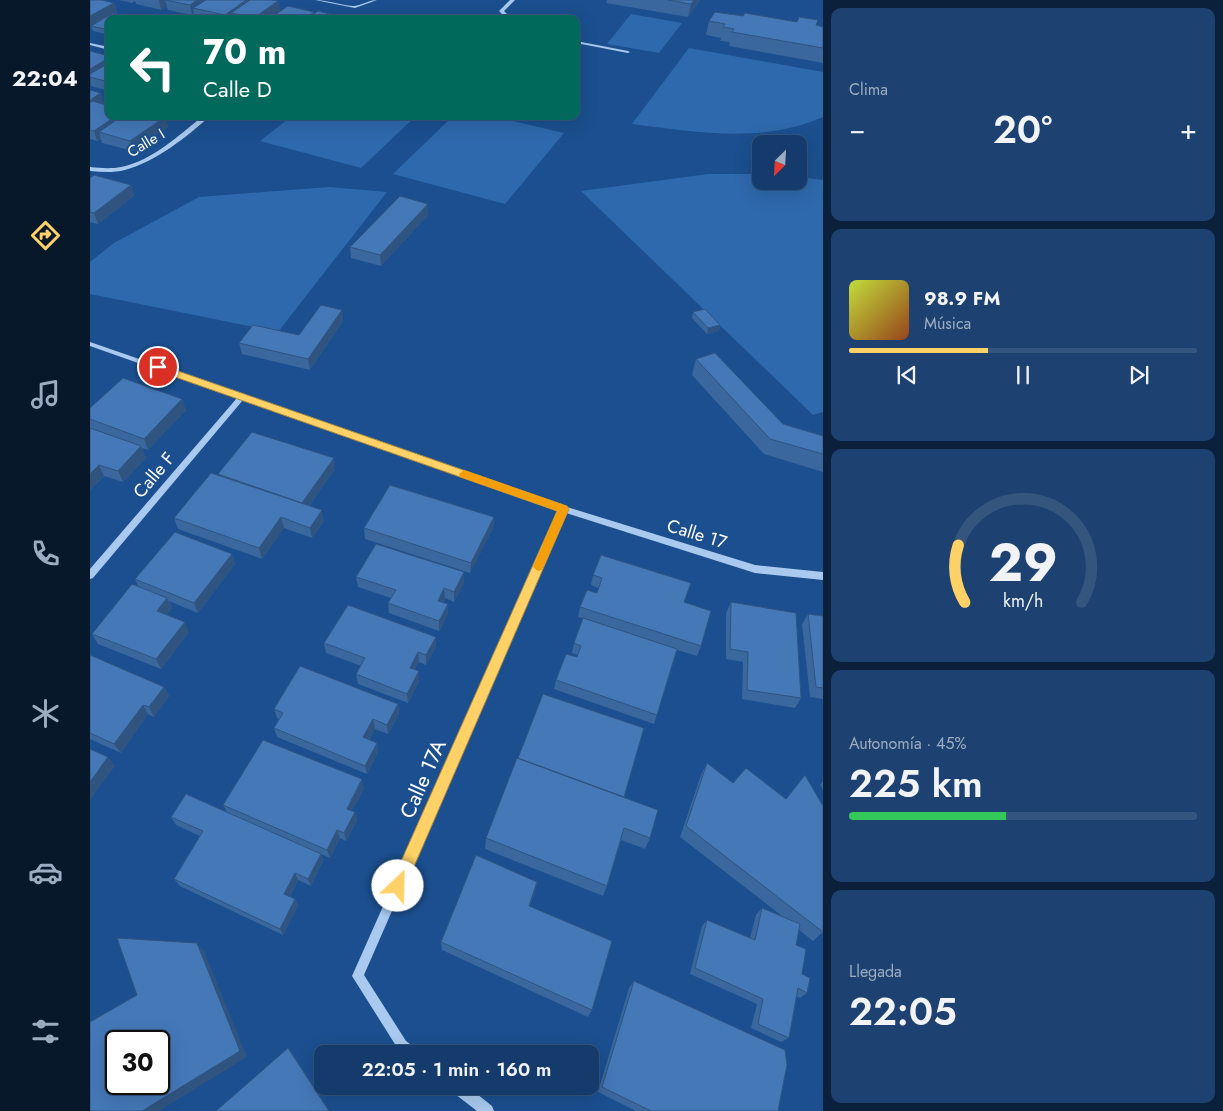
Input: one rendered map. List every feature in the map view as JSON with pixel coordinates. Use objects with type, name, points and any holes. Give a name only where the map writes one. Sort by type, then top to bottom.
[{"type":"street","points":[[317,0],[355,7],[374,0]]},
{"type":"street","points":[[506,15],[501,11],[513,0]]},
{"type":"street","points":[[580,43],[628,52]]},
{"type":"street","points":[[90,44],[105,48]]},
{"type":"street","name":"Calle I","points":[[90,169],[111,172],[134,167],[153,157],[202,120]]},
{"type":"street","points":[[90,344],[564,509]]},
{"type":"street","name":"Calle F","points":[[90,575],[242,397]]},
{"type":"street","name":"Calle 17","points":[[564,509],[754,569],[823,576]]},
{"type":"street","name":"Calle 17A","points":[[402,1045],[358,976],[564,509]]},
{"type":"street","points":[[467,1095],[487,1111]]},
{"type":"shaded area","points":[[631,14],[682,23],[659,53],[607,44]]},
{"type":"shaded area","points":[[689,48],[823,72],[823,117],[776,131],[729,134],[632,124]]},
{"type":"shaded area","points":[[287,120],[412,120],[361,168],[260,141]]},
{"type":"shaded area","points":[[449,120],[508,120],[564,133],[505,204],[393,174]]},
{"type":"shaded area","points":[[708,174],[752,174],[752,190],[808,190],[808,178],[823,180],[823,412],[813,415],[581,191]]},
{"type":"shaded area","points":[[329,187],[387,192],[278,332],[90,294],[90,262],[114,243],[199,197]]},
{"type":"building","points":[[90,0],[102,0],[114,3],[90,16]]},
{"type":"building","points":[[165,0],[197,0],[190,5]]},
{"type":"building","points":[[206,0],[246,0],[225,15],[193,8]]},
{"type":"building","points":[[250,0],[278,1],[258,15],[231,13]]},
{"type":"building","points":[[668,0],[694,0],[691,4]]},
{"type":"building","points":[[288,6],[314,12],[310,15],[275,15]]},
{"type":"building","points":[[318,11],[334,15],[312,15]]},
{"type":"building","points":[[715,12],[743,16],[745,13],[797,22],[799,17],[818,20],[816,25],[823,27],[823,48],[732,32],[734,29],[723,27],[725,24],[709,21]]},
{"type":"building","points":[[105,18],[105,29],[91,26]]},
{"type":"building","points":[[90,51],[105,55],[105,60],[90,69]]},
{"type":"building","points":[[105,65],[105,81],[90,77],[90,74]]},
{"type":"building","points":[[90,90],[101,93],[90,100]]},
{"type":"building","points":[[93,101],[105,105],[105,120],[110,120],[94,131],[90,130],[90,103]]},
{"type":"building","points":[[116,120],[161,120],[130,141],[99,132]]},
{"type":"building","points":[[94,175],[131,185],[94,213],[90,212],[90,178]]},
{"type":"building","points":[[400,196],[428,204],[380,255],[350,247]]},
{"type":"building","points":[[321,305],[342,310],[308,359],[239,343],[253,325],[299,335]]},
{"type":"building","points":[[705,309],[720,325],[708,328],[693,312]]},
{"type":"building","points":[[715,353],[783,424],[823,436],[823,454],[770,439],[696,359]]},
{"type":"building","points":[[123,378],[182,399],[144,439],[90,419],[90,408]]},
{"type":"building","points":[[90,428],[141,446],[118,471],[99,465],[90,474]]},
{"type":"building","points":[[252,432],[334,458],[302,503],[218,474]]},
{"type":"building","points":[[211,473],[322,510],[310,528],[281,517],[259,548],[174,518]]},
{"type":"building","points":[[390,485],[494,517],[471,563],[364,528]]},
{"type":"building","points":[[175,532],[232,554],[194,603],[135,579]]},
{"type":"building","points":[[376,544],[464,572],[454,592],[444,588],[438,601],[448,604],[439,621],[388,603],[396,590],[356,577]]},
{"type":"building","points":[[601,555],[691,583],[684,602],[711,611],[701,646],[580,607],[587,590],[597,593],[602,578],[593,575]]},
{"type":"building","points":[[132,584],[167,598],[157,611],[185,622],[156,659],[92,634]]},
{"type":"building","points":[[731,602],[796,613],[801,698],[747,690],[748,652],[730,649]]},
{"type":"building","points":[[348,605],[436,637],[426,655],[418,652],[410,668],[419,671],[407,694],[356,674],[365,658],[324,643]]},
{"type":"building","points":[[808,614],[823,616],[823,688],[816,687]]},
{"type":"building","points":[[583,618],[677,649],[657,715],[556,680],[566,654],[577,657],[581,646],[574,643]]},
{"type":"building","points":[[90,655],[164,687],[149,707],[143,705],[114,744],[90,733]]},
{"type":"building","points":[[300,666],[398,704],[387,725],[373,719],[363,737],[377,743],[365,766],[274,728],[283,713],[274,709]]},
{"type":"building","points":[[543,694],[644,728],[624,797],[518,758]]},
{"type":"building","points":[[263,740],[362,779],[347,809],[355,812],[344,833],[337,830],[327,850],[223,805]]},
{"type":"building","points":[[90,749],[108,757],[90,782]]},
{"type":"building","points":[[517,758],[658,810],[650,838],[624,828],[607,886],[486,838]]},
{"type":"building","points":[[707,763],[733,783],[746,768],[786,799],[805,775],[823,806],[823,932],[686,826]]},
{"type":"building","points":[[186,794],[321,854],[308,879],[295,873],[284,894],[295,899],[280,929],[174,879],[203,831],[171,817]]},
{"type":"building","points":[[476,855],[537,882],[529,906],[612,941],[592,1010],[441,942]]},
{"type":"building","points":[[762,908],[800,924],[796,945],[806,949],[802,974],[810,978],[807,993],[798,988],[789,1038],[758,1024],[763,999],[695,968],[707,920],[755,940]]},
{"type":"building","points":[[117,938],[197,943],[240,1051],[170,1094],[170,1030],[105,1030],[105,1095],[168,1095],[142,1111],[90,1111],[90,1022],[137,995]]},
{"type":"building","points":[[634,981],[785,1050],[787,1065],[778,1111],[651,1111],[602,1087]]},
{"type":"building","points":[[288,1048],[314,1088],[314,1095],[319,1095],[329,1111],[216,1111]]},
{"type":"slow traffic","points":[[464,474],[564,509],[538,567]]},
{"type":"route","points":[[158,367],[564,509],[398,886]]}]
